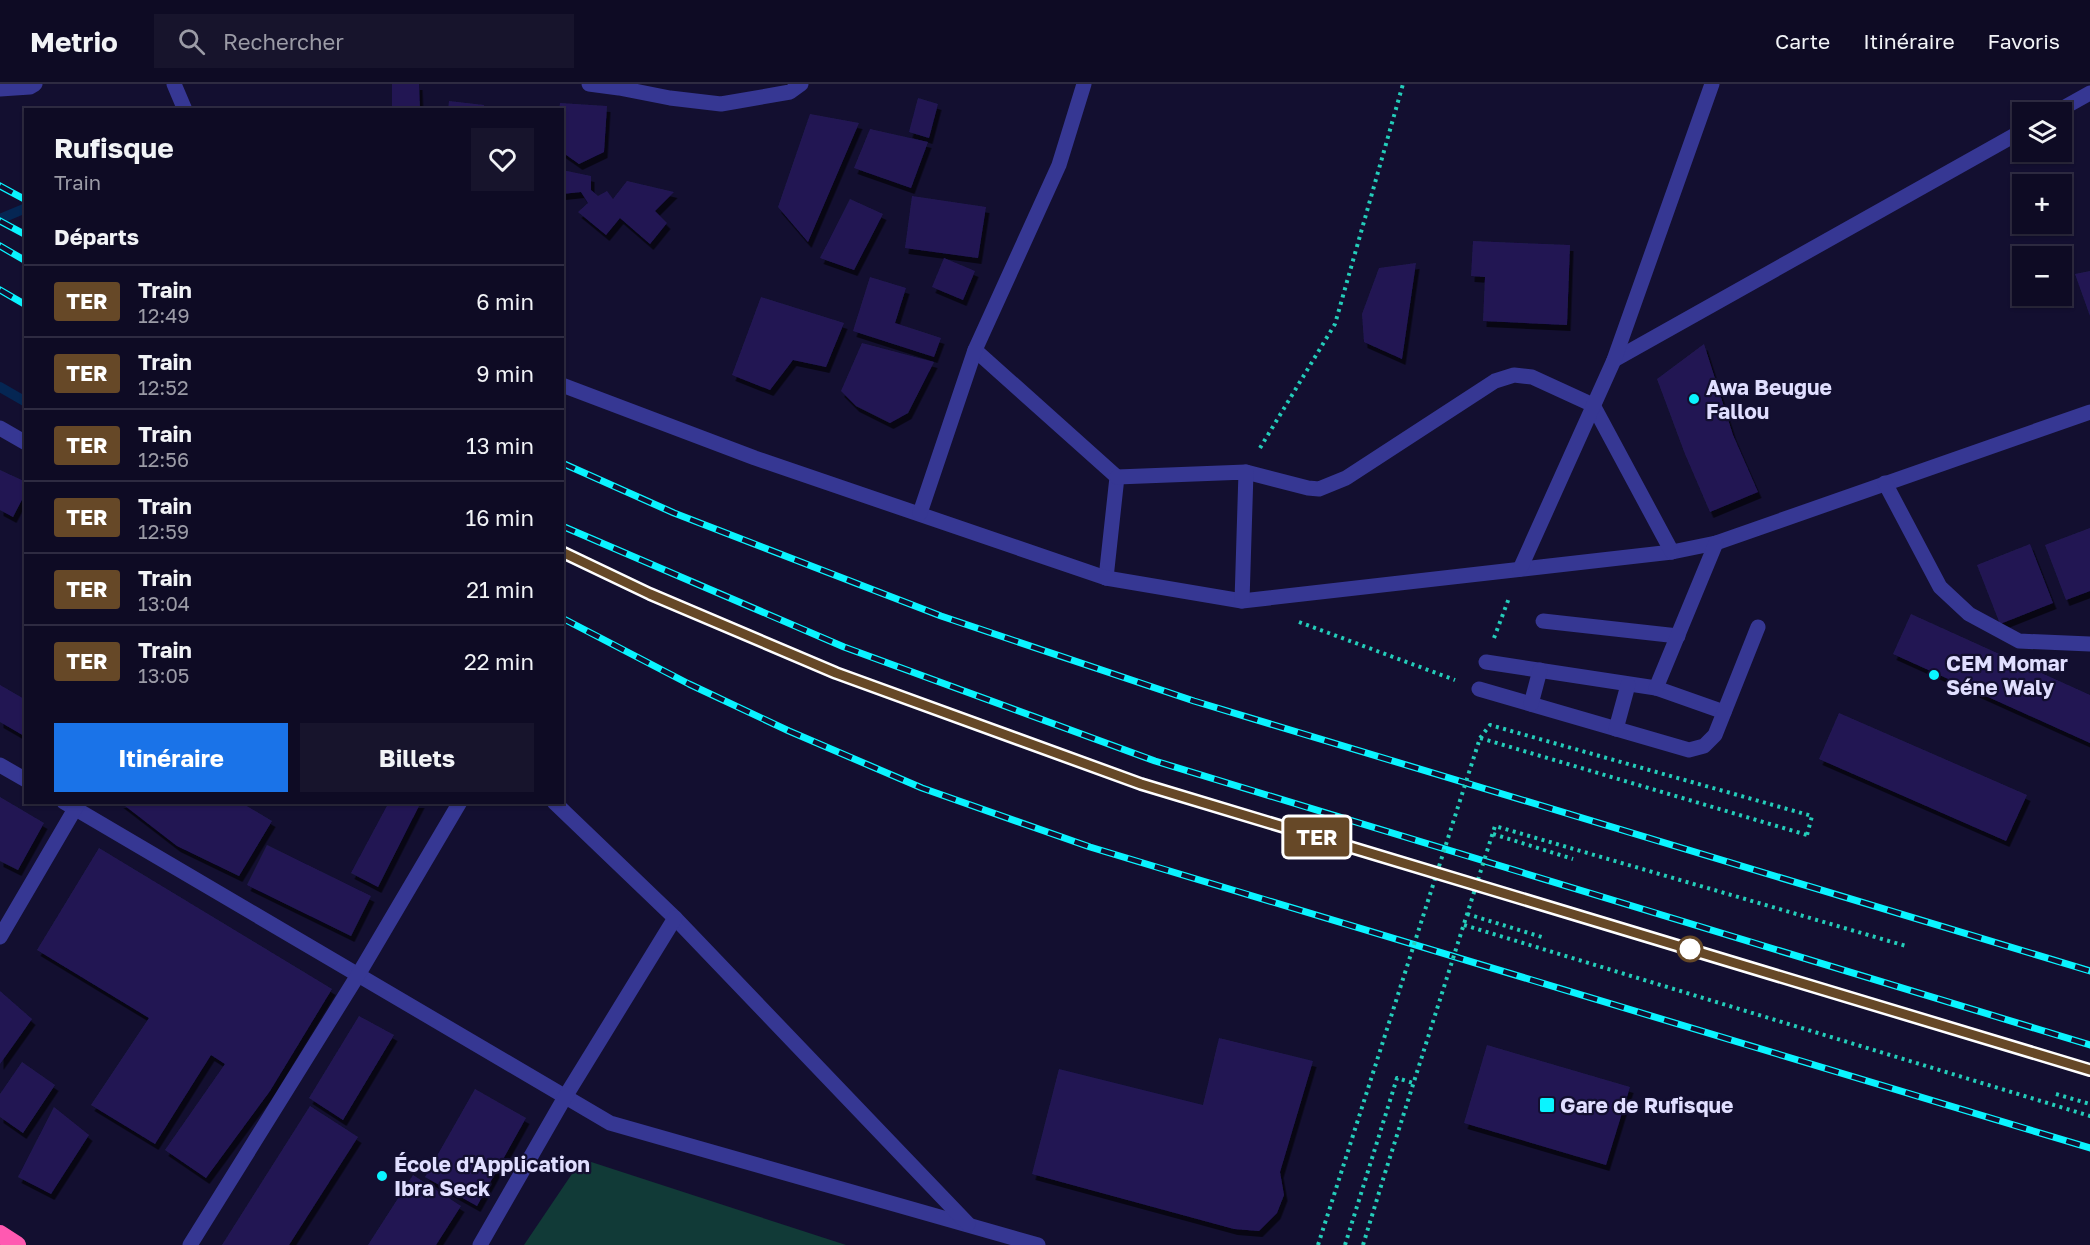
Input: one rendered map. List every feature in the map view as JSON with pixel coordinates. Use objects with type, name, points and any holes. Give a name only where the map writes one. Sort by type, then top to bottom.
[{"type":"highway","points":[[0,1234],[17,1245]]},
{"type":"street","points":[[0,89],[30,87],[35,84]]},
{"type":"street","points":[[174,84],[184,108]]},
{"type":"street","points":[[589,84],[621,86],[670,98],[722,104],[790,92],[801,84]]},
{"type":"street","points":[[920,513],[975,350],[1059,165],[1084,84]]},
{"type":"street","points":[[1520,569],[1614,360],[1712,84]]},
{"type":"street","points":[[2072,103],[2090,93]]},
{"type":"street","points":[[1614,360],[2012,138]]},
{"type":"street","points":[[975,350],[1117,477],[1246,472],[1319,489],[1346,478],[1495,381],[1514,375],[1532,377],[1593,405],[1671,552]]},
{"type":"street","points":[[564,386],[755,458],[1106,578],[1242,601],[1671,552],[1716,543],[2090,412]]},
{"type":"street","points":[[0,428],[24,442]]},
{"type":"street","points":[[1242,601],[1246,472]]},
{"type":"street","points":[[1106,578],[1117,477]]},
{"type":"street","points":[[1886,483],[1940,587],[1969,614],[2019,641],[2090,644]]},
{"type":"street","points":[[1656,688],[1716,543]]},
{"type":"street","points":[[1543,621],[1678,636]]},
{"type":"street","points":[[1479,689],[1689,750],[1704,746],[1715,735],[1758,627]]},
{"type":"street","points":[[1486,662],[1656,688],[1724,712]]},
{"type":"street","points":[[1531,704],[1540,670]]},
{"type":"street","points":[[1616,729],[1628,685]]},
{"type":"street","points":[[0,765],[24,779]]},
{"type":"street","points":[[190,1245],[358,975],[459,804]]},
{"type":"street","points":[[556,804],[675,918],[968,1224]]},
{"type":"street","points":[[0,937],[73,805],[610,1124],[1038,1245]]},
{"type":"street","points":[[480,1245],[565,1096],[675,918]]},
{"type":"path","points":[[1246,472],[1335,324],[1402,84]]},
{"type":"path","points":[[1296,621],[1479,689]]},
{"type":"path","points":[[1318,1245],[1480,738],[1490,725],[1812,816],[1807,835],[1480,738]]},
{"type":"path","points":[[1363,1245],[1495,826],[1906,946]]},
{"type":"path","points":[[1493,834],[1573,859]]},
{"type":"path","points":[[1467,914],[1545,938]]},
{"type":"path","points":[[1464,925],[2090,1116],[2090,1114]]},
{"type":"path","points":[[1345,1245],[1397,1078],[1413,1083]]},
{"type":"path","points":[[2056,1094],[2090,1104]]},
{"type":"green space","points":[[582,1159],[846,1245],[524,1245]]},
{"type":"building","points":[[392,84],[419,84],[420,108],[392,108]]},
{"type":"building","points":[[918,98],[938,104],[929,138],[909,132]]},
{"type":"building","points":[[449,101],[484,105],[483,108],[448,108]]},
{"type":"building","points":[[560,103],[607,106],[604,152],[579,164],[564,153],[564,108],[559,108]]},
{"type":"building","points":[[810,114],[859,123],[808,242],[778,207]]},
{"type":"building","points":[[870,129],[928,142],[911,188],[854,168]]},
{"type":"building","points":[[564,170],[591,176],[591,190],[598,196],[607,191],[613,199],[627,181],[674,192],[655,211],[667,223],[650,244],[620,218],[606,235],[578,212],[588,203],[581,192],[564,194]]},
{"type":"building","points":[[912,196],[986,207],[978,258],[905,248]]},
{"type":"building","points":[[850,199],[883,214],[854,270],[820,258]]},
{"type":"building","points":[[1473,241],[1570,245],[1567,325],[1483,321],[1485,277],[1471,276]]},
{"type":"building","points":[[944,258],[975,271],[963,300],[932,287]]},
{"type":"building","points":[[1416,263],[1402,359],[1364,342],[1362,314],[1379,268]]},
{"type":"building","points":[[2090,271],[2090,316],[2075,274]]},
{"type":"building","points":[[870,277],[906,288],[895,323],[941,338],[934,357],[853,331]]},
{"type":"building","points":[[761,297],[844,323],[826,367],[793,360],[770,390],[732,375]]},
{"type":"building","points":[[862,343],[934,362],[908,413],[890,423],[856,406],[841,391]]},
{"type":"building","points":[[1704,344],[1733,435],[1758,492],[1710,512],[1657,379]]},
{"type":"building","points":[[0,470],[24,481],[24,496],[13,517],[0,510]]},
{"type":"building","points":[[2090,528],[2090,591],[2066,600],[2045,545]]},
{"type":"building","points":[[2030,544],[2053,603],[2000,624],[1977,565]]},
{"type":"building","points":[[1911,614],[2090,695],[2090,743],[1893,654]]},
{"type":"building","points":[[0,685],[24,699],[24,736],[0,722]]},
{"type":"building","points":[[1839,713],[2027,795],[2006,841],[1819,759]]},
{"type":"building","points":[[0,797],[44,823],[18,870],[0,861]]},
{"type":"building","points":[[123,804],[243,804],[272,821],[239,876],[177,846]]},
{"type":"building","points":[[388,804],[420,804],[378,887],[351,873]]},
{"type":"building","points":[[267,845],[371,896],[351,936],[247,885]]},
{"type":"building","points":[[99,848],[332,989],[270,1091],[206,1178],[165,1150],[225,1064],[211,1055],[155,1144],[91,1105],[149,1018],[37,950]]},
{"type":"building","points":[[0,991],[32,1019],[0,1064]]},
{"type":"building","points":[[359,1016],[394,1035],[343,1120],[309,1098]]},
{"type":"building","points":[[1219,1038],[1313,1061],[1280,1172],[1284,1195],[1277,1213],[1259,1231],[1234,1229],[1032,1174],[1059,1069],[1203,1105]]},
{"type":"building","name":"Gare de Rufisque","points":[[1487,1045],[1630,1087],[1606,1165],[1464,1123]]},
{"type":"building","points":[[22,1062],[55,1085],[23,1133],[0,1117],[0,1094]]},
{"type":"building","points":[[475,1089],[526,1118],[477,1206],[425,1177]]},
{"type":"building","points":[[310,1106],[358,1137],[289,1245],[222,1245]]},
{"type":"building","points":[[54,1107],[89,1135],[51,1194],[18,1177]]},
{"type":"building","points":[[413,1175],[461,1206],[436,1245],[368,1245]]},
{"type":"waterway","points":[[0,219],[24,209]]},
{"type":"waterway","points":[[0,387],[24,401]]},
{"type":"railway","points":[[0,186],[24,199]]},
{"type":"railway","points":[[0,221],[24,234]]},
{"type":"railway","points":[[0,246],[24,260]]},
{"type":"railway","points":[[0,290],[24,304]]},
{"type":"railway","points":[[564,464],[674,513],[941,616],[1194,701],[2090,971]]},
{"type":"railway","points":[[564,527],[844,647],[1155,761],[2090,1045]]},
{"type":"railway","points":[[564,553],[650,594],[836,673],[1141,784],[2090,1070]]},
{"type":"railway","points":[[564,619],[689,684],[789,731],[922,788],[1090,847],[2090,1148]]},
{"type":"train","name":"TER","points":[[564,553],[650,594],[836,673],[1141,784],[2090,1070]]},
{"type":"place","name":"Awa Beugue Fallou","points":[[1694,399]]},
{"type":"place","name":"CEM Momar Séne Waly","points":[[1934,675]]},
{"type":"place","name":"Gare de Rufisque","points":[[1547,1105]]},
{"type":"place","name":"École d'Application Ibra Seck","points":[[382,1176]]}]
